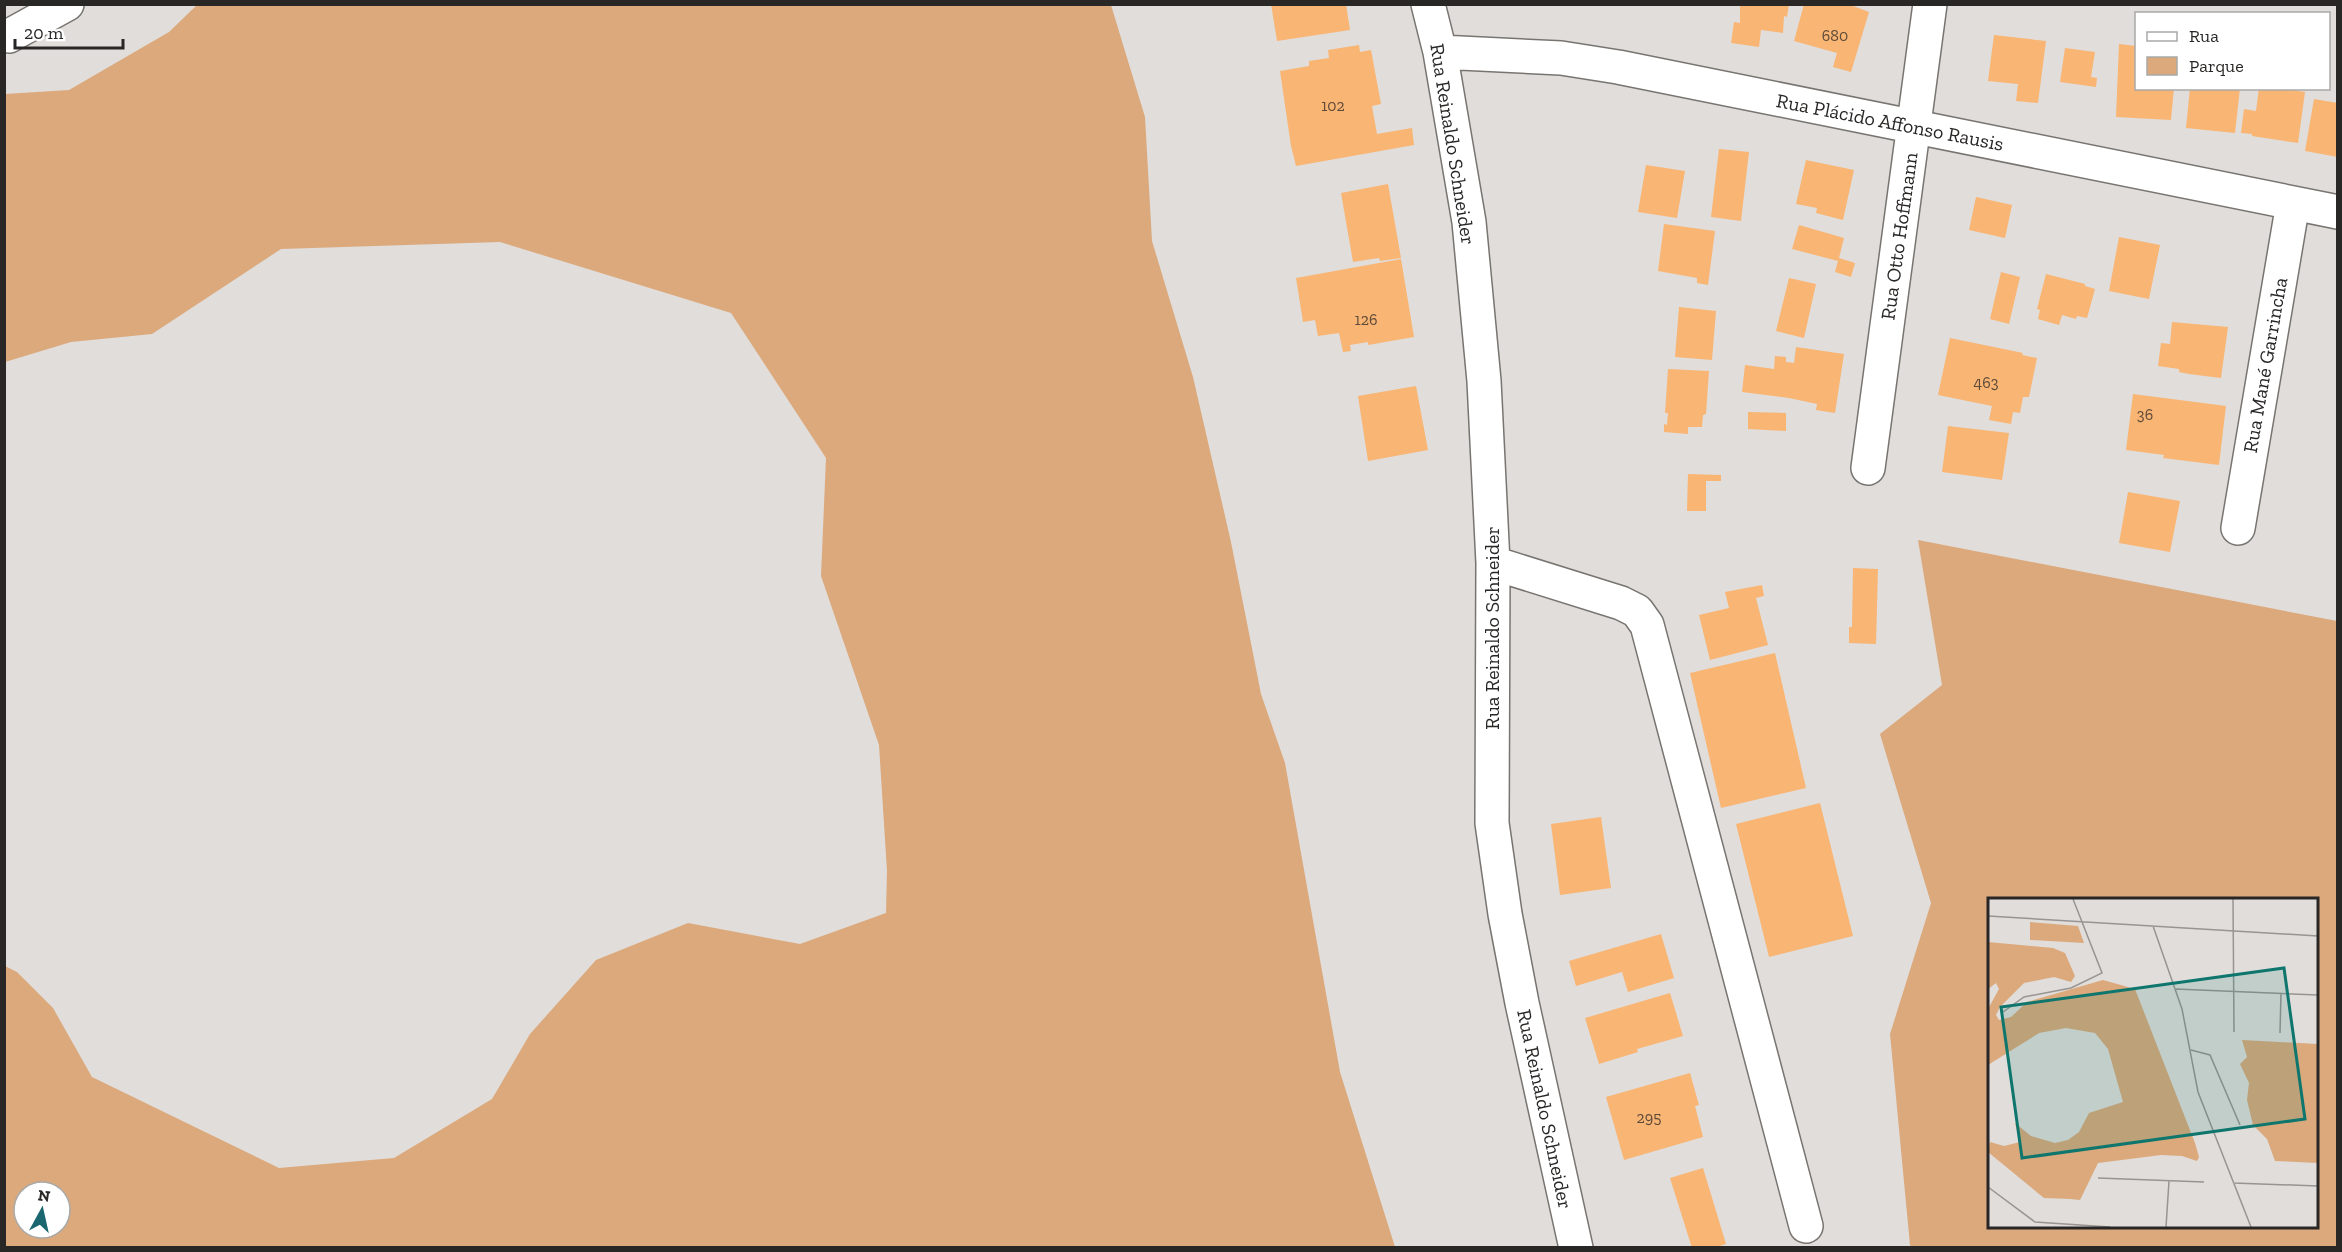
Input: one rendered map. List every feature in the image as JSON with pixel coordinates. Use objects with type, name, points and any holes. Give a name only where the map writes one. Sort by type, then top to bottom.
[{"type":"street","points":[[9,36],[67,4]]},
{"type":"street","name":"Rua Reinaldo Schneider","points":[[1428,4],[1440,52],[1469,222],[1484,381],[1493,563],[1492,823],[1505,914],[1522,1004],[1576,1248]]},
{"type":"street","name":"Rua Otto Hoffmann","points":[[1868,468],[1930,4]]},
{"type":"street","name":"Rua Plácido Affonso Rausis","points":[[1440,52],[1561,58],[1914,126],[2337,212]]},
{"type":"street","name":"Rua Mané Garrincha","points":[[2238,528],[2292,203]]},
{"type":"street","points":[[1493,563],[1621,603],[1637,612],[1647,625],[1806,1226]]},
{"type":"green space","points":[[197,5],[1111,5],[1145,117],[1152,241],[1193,377],[1231,542],[1261,694],[1285,763],[1340,1072],[1395,1247],[5,1247],[5,966],[17,972],[53,1008],[92,1077],[279,1168],[394,1158],[492,1099],[530,1034],[596,960],[688,923],[800,944],[886,913],[887,871],[879,745],[821,576],[826,458],[731,313],[500,242],[281,249],[152,334],[71,342],[5,362],[5,94],[69,90],[169,32]]},
{"type":"green space","points":[[1918,540],[2337,621],[2337,1247],[1912,1248],[1890,1034],[1931,903],[1880,734],[1942,685]]},
{"type":"building","points":[[1271,4],[1346,4],[1350,30],[1277,41]]},
{"type":"building","points":[[1740,4],[1789,4],[1787,17],[1784,16],[1783,33],[1761,30],[1759,47],[1731,43],[1734,22],[1740,23]]},
{"type":"building","points":[[1804,4],[1848,4],[1869,12],[1851,72],[1833,67],[1837,53],[1794,41]]},
{"type":"building","points":[[1994,35],[2046,41],[2038,103],[2016,101],[2018,84],[1988,81]]},
{"type":"building","points":[[2119,44],[2135,46],[2135,90],[2174,90],[2171,120],[2116,117]]},
{"type":"building","points":[[1359,45],[1360,52],[1371,50],[1381,104],[1372,106],[1377,134],[1412,128],[1414,145],[1296,166],[1280,71],[1309,66],[1309,61],[1329,58],[1328,50]]},
{"type":"building","points":[[2065,48],[2095,52],[2091,77],[2097,78],[2096,87],[2060,82]]},
{"type":"building","points":[[2190,90],[2240,90],[2235,133],[2186,128]]},
{"type":"building","points":[[2259,90],[2305,92],[2298,143],[2241,133],[2244,109],[2256,111]]},
{"type":"building","points":[[2314,99],[2338,103],[2338,157],[2305,151]]},
{"type":"building","points":[[1719,149],[1749,152],[1741,221],[1711,217]]},
{"type":"building","points":[[1806,160],[1854,170],[1843,220],[1816,213],[1817,208],[1796,204]]},
{"type":"building","points":[[1646,165],[1685,171],[1677,218],[1638,212]]},
{"type":"building","points":[[1388,184],[1401,258],[1380,261],[1379,258],[1353,262],[1341,193]]},
{"type":"building","points":[[1976,197],[2012,205],[2005,238],[1969,230]]},
{"type":"building","points":[[1664,224],[1715,231],[1708,285],[1697,283],[1697,278],[1658,271]]},
{"type":"building","points":[[1799,225],[1844,238],[1839,258],[1855,263],[1851,277],[1835,272],[1838,261],[1792,249]]},
{"type":"building","points":[[2119,237],[2160,245],[2149,299],[2109,291]]},
{"type":"building","points":[[1401,259],[1414,337],[1368,345],[1368,342],[1350,345],[1351,351],[1343,352],[1339,333],[1318,336],[1315,320],[1303,322],[1296,278]]},
{"type":"building","points":[[2001,272],[2020,277],[2009,324],[1990,319]]},
{"type":"building","points":[[2046,274],[2085,284],[2095,289],[2087,318],[2077,316],[2076,319],[2062,315],[2059,325],[2038,319],[2040,310],[2037,309]]},
{"type":"building","points":[[1789,278],[1816,284],[1804,338],[1776,331]]},
{"type":"building","points":[[1679,307],[1716,311],[1712,360],[1675,357]]},
{"type":"building","points":[[2172,322],[2228,327],[2221,378],[2189,374],[2179,372],[2179,369],[2158,366],[2161,343],[2170,344]]},
{"type":"building","points":[[1950,338],[2037,358],[2029,397],[2023,397],[2020,413],[2013,412],[2011,424],[1989,420],[1992,406],[1938,395]]},
{"type":"building","points":[[1796,347],[1844,354],[1835,413],[1816,410],[1817,404],[1742,392],[1745,365],[1774,369],[1775,356],[1786,357],[1786,362],[1794,363]]},
{"type":"building","points":[[1668,369],[1709,371],[1706,414],[1703,415],[1702,427],[1688,427],[1688,434],[1664,432],[1668,413],[1665,413]]},
{"type":"building","points":[[1416,386],[1428,450],[1368,461],[1358,396]]},
{"type":"building","points":[[2133,394],[2226,406],[2219,465],[2163,458],[2164,455],[2126,450]]},
{"type":"building","points":[[1748,412],[1786,413],[1786,431],[1748,429]]},
{"type":"building","points":[[1948,426],[2009,433],[2002,480],[1942,472]]},
{"type":"building","points":[[1688,474],[1721,475],[1721,481],[1706,481],[1706,511],[1687,511]]},
{"type":"building","points":[[2128,492],[2180,501],[2170,552],[2119,543]]},
{"type":"building","points":[[1853,568],[1878,569],[1876,644],[1849,643],[1849,627],[1852,627]]},
{"type":"building","points":[[1762,585],[1764,596],[1756,598],[1768,645],[1710,660],[1699,615],[1729,608],[1725,592]]},
{"type":"building","points":[[1775,653],[1806,788],[1721,808],[1690,673]]},
{"type":"building","points":[[1820,803],[1853,936],[1769,957],[1736,824]]},
{"type":"building","points":[[1601,817],[1611,888],[1560,895],[1551,824]]},
{"type":"building","points":[[1661,934],[1674,978],[1628,992],[1622,972],[1576,986],[1569,961]]},
{"type":"building","points":[[1670,993],[1683,1036],[1637,1049],[1638,1052],[1599,1064],[1585,1018]]},
{"type":"building","points":[[1690,1073],[1699,1105],[1695,1106],[1703,1137],[1624,1160],[1606,1097]]},
{"type":"building","points":[[1703,1168],[1726,1244],[1714,1248],[1692,1248],[1670,1178]]}]
